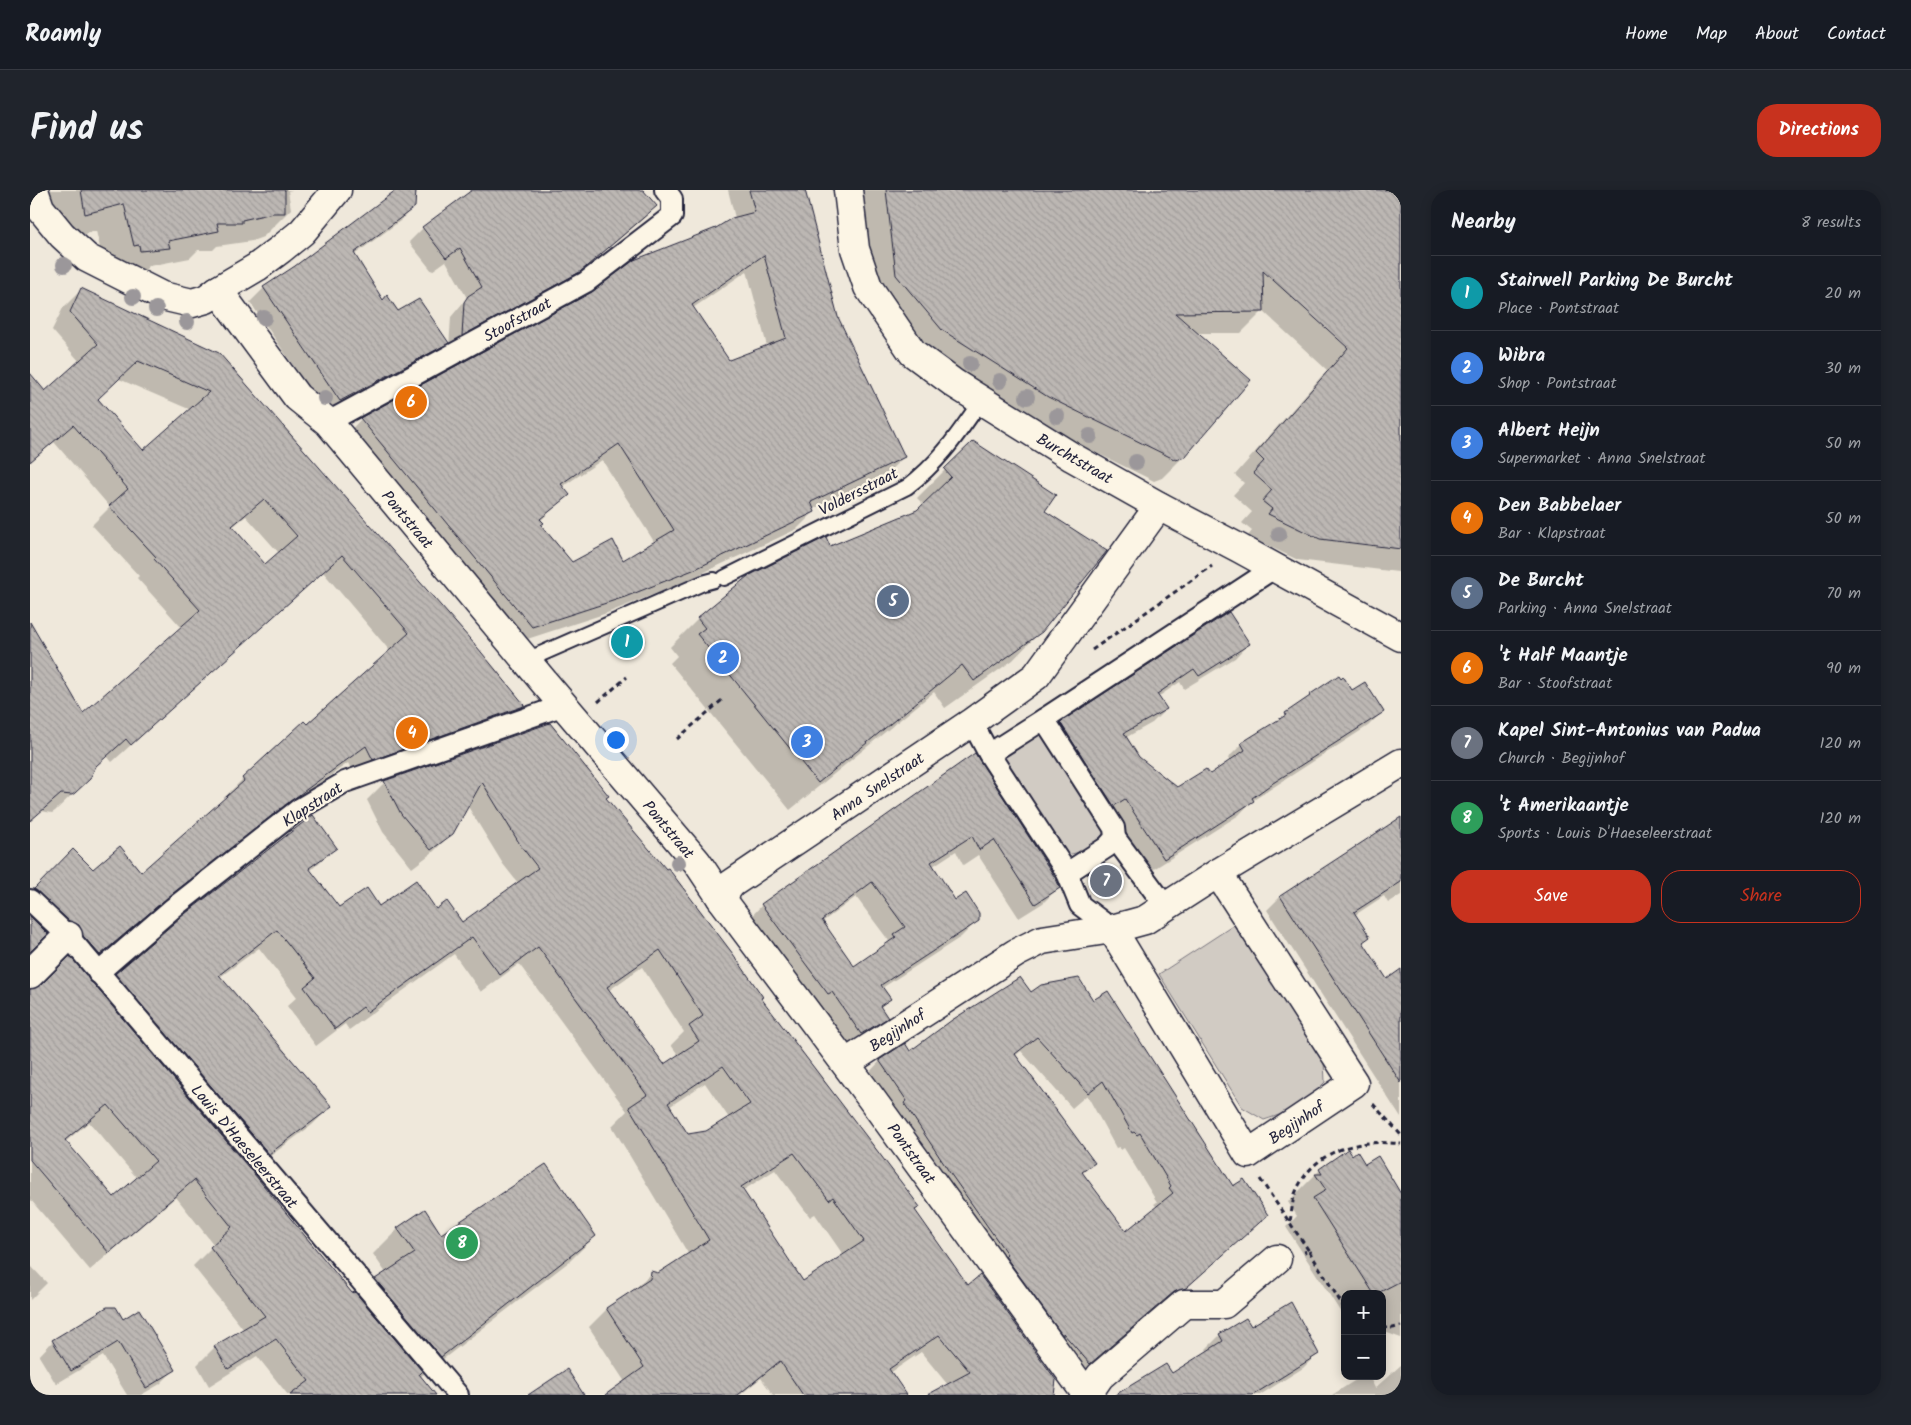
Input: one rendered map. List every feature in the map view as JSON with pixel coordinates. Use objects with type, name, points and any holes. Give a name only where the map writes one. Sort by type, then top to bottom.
[{"type":"street","points":[[34,190],[40,208],[62,235],[88,258],[162,296],[192,303],[206,299],[257,267],[302,232],[337,190]]},
{"type":"street","name":"Stoofstraat","points":[[328,422],[586,282],[672,216],[672,199],[664,190]]},
{"type":"street","name":"Burchtstraat","points":[[848,190],[855,249],[868,287],[913,353],[955,384],[1072,457],[1158,506],[1401,637]]},
{"type":"street","name":"Pontstraat","points":[[218,290],[297,397],[328,422],[696,862],[846,1063],[1087,1395]]},
{"type":"street","name":"Anna Snelstraat","points":[[721,898],[731,884],[972,722],[1036,676],[1158,506]]},
{"type":"street","points":[[989,754],[1274,568]]},
{"type":"street","name":"Klapstraat","points":[[98,973],[174,908],[299,809],[345,782],[570,712]]},
{"type":"street","points":[[1044,719],[1114,828],[1115,838],[1166,907]]},
{"type":"street","name":"Begijnhof","points":[[972,722],[989,754],[1066,873],[1080,904],[1112,928],[1248,1154],[1354,1083]]},
{"type":"street","name":"Begijnhof","points":[[846,1063],[1016,953],[1042,940],[1112,928],[1144,920],[1218,873],[1401,763]]},
{"type":"street","points":[[1066,873],[1107,847],[1115,838]]},
{"type":"street","points":[[1218,873],[1354,1083]]},
{"type":"street","name":"Louis D'Haeseleerstraat","points":[[30,900],[68,936],[458,1395]]},
{"type":"street","points":[[30,974],[68,936]]},
{"type":"street","points":[[1087,1395],[1100,1376],[1184,1304],[1224,1304],[1277,1259]]},
{"type":"lane","name":"Voldersstraat","points":[[527,660],[703,583],[719,579],[907,487],[926,472],[948,448],[981,401]]},
{"type":"path","points":[[1091,651],[1239,548]]},
{"type":"path","points":[[570,712],[627,677]]},
{"type":"path","points":[[677,739],[722,700]]},
{"type":"path","points":[[1354,1083],[1401,1135]]},
{"type":"path","points":[[1290,1221],[1296,1194],[1308,1172],[1325,1156],[1346,1146],[1366,1142],[1401,1144]]},
{"type":"path","points":[[1261,1180],[1290,1221],[1341,1303]]},
{"type":"path","points":[[1277,1259],[1308,1251]]},
{"type":"path","points":[[1386,1328],[1401,1326]]},
{"type":"shaded area","points":[[1033,733],[1046,737],[1105,831],[1084,850],[1073,854],[1061,851],[1004,760],[1006,752]]},
{"type":"shaded area","points":[[1234,925],[1324,1061],[1325,1082],[1318,1090],[1298,1106],[1264,1120],[1242,1107],[1159,974]]},
{"type":"building","points":[[81,190],[285,190],[285,213],[273,213],[242,220],[242,223],[217,223],[219,231],[168,241],[170,248],[140,251],[139,245],[134,246],[124,204],[85,214]]},
{"type":"building","points":[[396,190],[416,190],[415,207],[354,253],[383,300],[387,295],[398,311],[419,299],[449,343],[340,401],[263,287],[295,266]]},
{"type":"building","points":[[472,190],[643,190],[657,206],[580,272],[462,336],[464,302],[468,296],[482,287],[460,248],[446,258],[422,227]]},
{"type":"building","points":[[749,190],[805,190],[838,317],[905,457],[811,502],[815,512],[693,570],[625,597],[532,627],[360,418],[592,292],[634,260],[716,228],[732,218],[755,212]],"holes":[[[764,255],[786,338],[729,360],[692,305]],[[619,444],[674,530],[623,560],[613,540],[572,562],[541,525],[544,523],[540,519],[570,495],[561,484]]]},
{"type":"building","points":[[886,190],[1401,190],[1401,549],[1320,539],[1268,514],[1272,509],[1262,501],[1272,490],[1253,473],[1264,461],[1256,453],[1348,348],[1263,271],[1264,312],[1175,313],[1251,380],[1185,457],[1176,460],[1048,397],[942,330],[896,275]]},
{"type":"building","points":[[81,288],[219,353],[477,647],[524,706],[373,760],[366,746],[292,800],[166,899],[100,955],[83,936],[79,925],[69,921],[34,889],[73,849],[93,869],[120,846],[141,872],[244,781],[242,778],[304,721],[307,724],[409,633],[342,555],[131,745],[126,739],[96,766],[90,779],[75,793],[72,795],[61,794],[30,821],[30,622],[83,713],[200,610],[154,559],[156,557],[109,506],[128,489],[73,425],[30,462],[30,373],[45,391],[98,344],[70,312]],"holes":[[[138,361],[209,392],[143,450],[98,399]],[[264,499],[297,536],[265,564],[232,526]]]},
{"type":"building","points":[[973,441],[1056,495],[1045,511],[1107,551],[1042,632],[974,681],[962,665],[818,783],[697,634],[705,628],[697,618],[748,576],[826,537],[830,546],[917,510],[951,477],[944,469]]},
{"type":"building","points":[[1229,612],[1250,644],[1199,676],[1194,669],[1157,694],[1167,709],[1124,733],[1139,757],[1177,787],[1206,769],[1210,774],[1245,750],[1241,743],[1286,715],[1285,713],[1339,675],[1341,678],[1343,676],[1352,690],[1365,682],[1384,712],[1273,783],[1252,798],[1254,801],[1164,859],[1125,799],[1114,806],[1060,722]]},
{"type":"building","points":[[550,723],[609,796],[606,798],[666,869],[668,868],[733,954],[763,997],[761,998],[920,1207],[915,1210],[968,1285],[980,1275],[1056,1380],[1054,1395],[927,1395],[970,1372],[939,1335],[889,1369],[907,1395],[803,1395],[780,1361],[738,1395],[605,1395],[644,1367],[606,1308],[650,1279],[651,1271],[658,1273],[709,1240],[629,1107],[647,1095],[538,947],[500,975],[472,937],[367,1012],[363,1007],[335,1029],[304,987],[315,978],[277,930],[219,975],[332,1107],[269,1154],[115,974],[181,917],[313,815],[337,848],[309,868],[339,907],[367,888],[379,906],[416,880],[436,909],[447,901],[462,922],[538,868],[521,846],[482,782],[453,834],[431,850],[401,814],[384,781]],"holes":[[[660,950],[703,1016],[689,1026],[699,1041],[664,1064],[607,987]],[[723,1066],[750,1104],[706,1131],[688,1134],[668,1103]],[[794,1153],[829,1200],[833,1197],[864,1241],[803,1281],[741,1187]]]},
{"type":"building","points":[[975,753],[1060,888],[1035,904],[994,840],[979,850],[972,836],[931,862],[955,900],[966,893],[979,913],[979,921],[881,985],[891,999],[880,1006],[888,1018],[861,1034],[832,992],[828,994],[761,904]],"holes":[[[872,882],[905,927],[894,934],[896,937],[854,966],[822,920]]]},
{"type":"building","points":[[1401,817],[1401,882],[1354,912],[1370,937],[1363,942],[1387,979],[1401,969],[1401,1083],[1280,896]]},
{"type":"building","points":[[30,916],[48,934],[30,952]]},
{"type":"building","points":[[70,956],[352,1293],[355,1292],[422,1371],[419,1374],[436,1395],[290,1395],[309,1381],[276,1339],[228,1369],[214,1346],[265,1316],[210,1247],[232,1227],[194,1180],[109,1253],[30,1160],[30,989],[41,985]],"holes":[[[108,1105],[156,1161],[114,1197],[65,1140]]]},
{"type":"building","points":[[1020,977],[1031,992],[1041,985],[1079,978],[1093,1000],[1108,991],[1233,1186],[1244,1179],[1268,1215],[1186,1288],[1174,1292],[1090,1364],[1063,1333],[1063,1336],[1005,1256],[1007,1254],[950,1173],[904,1103],[907,1101],[879,1060],[905,1043],[910,1051],[952,1020]],"holes":[[[1037,1037],[1088,1093],[1103,1081],[1132,1133],[1134,1132],[1137,1135],[1140,1133],[1171,1186],[1169,1188],[1173,1193],[1126,1231],[1082,1172],[1095,1163],[1015,1054]]]},
{"type":"building","points":[[1348,1149],[1352,1155],[1357,1151],[1365,1164],[1378,1156],[1401,1194],[1401,1281],[1384,1290],[1371,1290],[1313,1198],[1326,1190],[1315,1174],[1322,1174],[1319,1169]]},
{"type":"building","points":[[546,1164],[596,1236],[441,1357],[375,1279],[415,1253],[397,1228],[425,1209],[441,1234]]},
{"type":"building","points":[[1291,1302],[1319,1354],[1253,1395],[1115,1395],[1166,1364],[1172,1373],[1223,1341],[1219,1334],[1246,1318],[1251,1326]]},
{"type":"building","points":[[107,1307],[116,1307],[123,1319],[139,1309],[176,1370],[146,1388],[118,1342],[71,1371],[52,1340]]},
{"type":"building","points":[[567,1369],[584,1395],[528,1395]]},
{"type":"place","name":"'t Half Maantje","points":[[411,402]]},
{"type":"place","name":"De Burcht","points":[[893,601]]},
{"type":"place","name":"Stairwell Parking De Burcht","points":[[627,642]]},
{"type":"place","name":"Wibra","points":[[723,658]]},
{"type":"place","name":"Den Babbelaer","points":[[412,733]]},
{"type":"place","name":"Albert Heijn","points":[[807,742]]},
{"type":"place","name":"Kapel Sint-Antonius van Padua","points":[[1106,881]]},
{"type":"place","name":"'t Amerikaantje","points":[[462,1243]]}]
